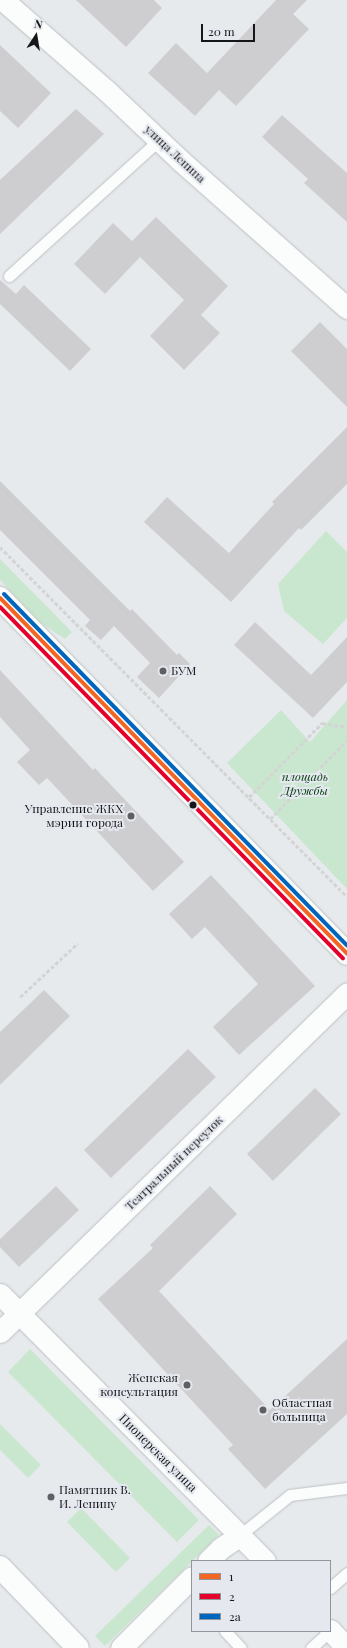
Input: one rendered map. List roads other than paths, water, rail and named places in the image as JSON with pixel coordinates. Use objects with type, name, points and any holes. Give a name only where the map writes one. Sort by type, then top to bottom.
[{"type":"main road","points":[[0,598],[347,954]]},
{"type":"main road","points":[[0,1567],[78,1648]]},
{"type":"street","name":"улица Ленина","points":[[2,0],[107,91],[159,140],[347,308]]},
{"type":"street","name":"Театральный переулок","points":[[0,1332],[347,993]]},
{"type":"street","name":"Пионерская улица","points":[[0,1294],[264,1560]]},
{"type":"street","points":[[209,1560],[221,1548],[240,1535]]},
{"type":"street","points":[[121,1648],[191,1578]]},
{"type":"street","points":[[331,1632],[346,1648]]},
{"type":"lane","points":[[9,276],[159,140]]},
{"type":"lane","points":[[240,1535],[290,1495],[347,1488]]},
{"type":"lane","points":[[331,1587],[347,1573]]},
{"type":"lane","points":[[226,1632],[241,1648]]},
{"type":"lane","points":[[311,1648],[329,1632]]},
{"type":"place","name":"БУМ","points":[[163,671]]},
{"type":"place","name":"Управление ЖКХ мэрии города","points":[[131,816]]},
{"type":"place","name":"Женская консультация","points":[[187,1385]]},
{"type":"place","name":"Областная больница","points":[[263,1410]]},
{"type":"place","name":"Памятник В. И. Ленину","points":[[51,1497]]},
{"type":"park label","name":"площадь Дружбы","points":[[305,784]]}]
